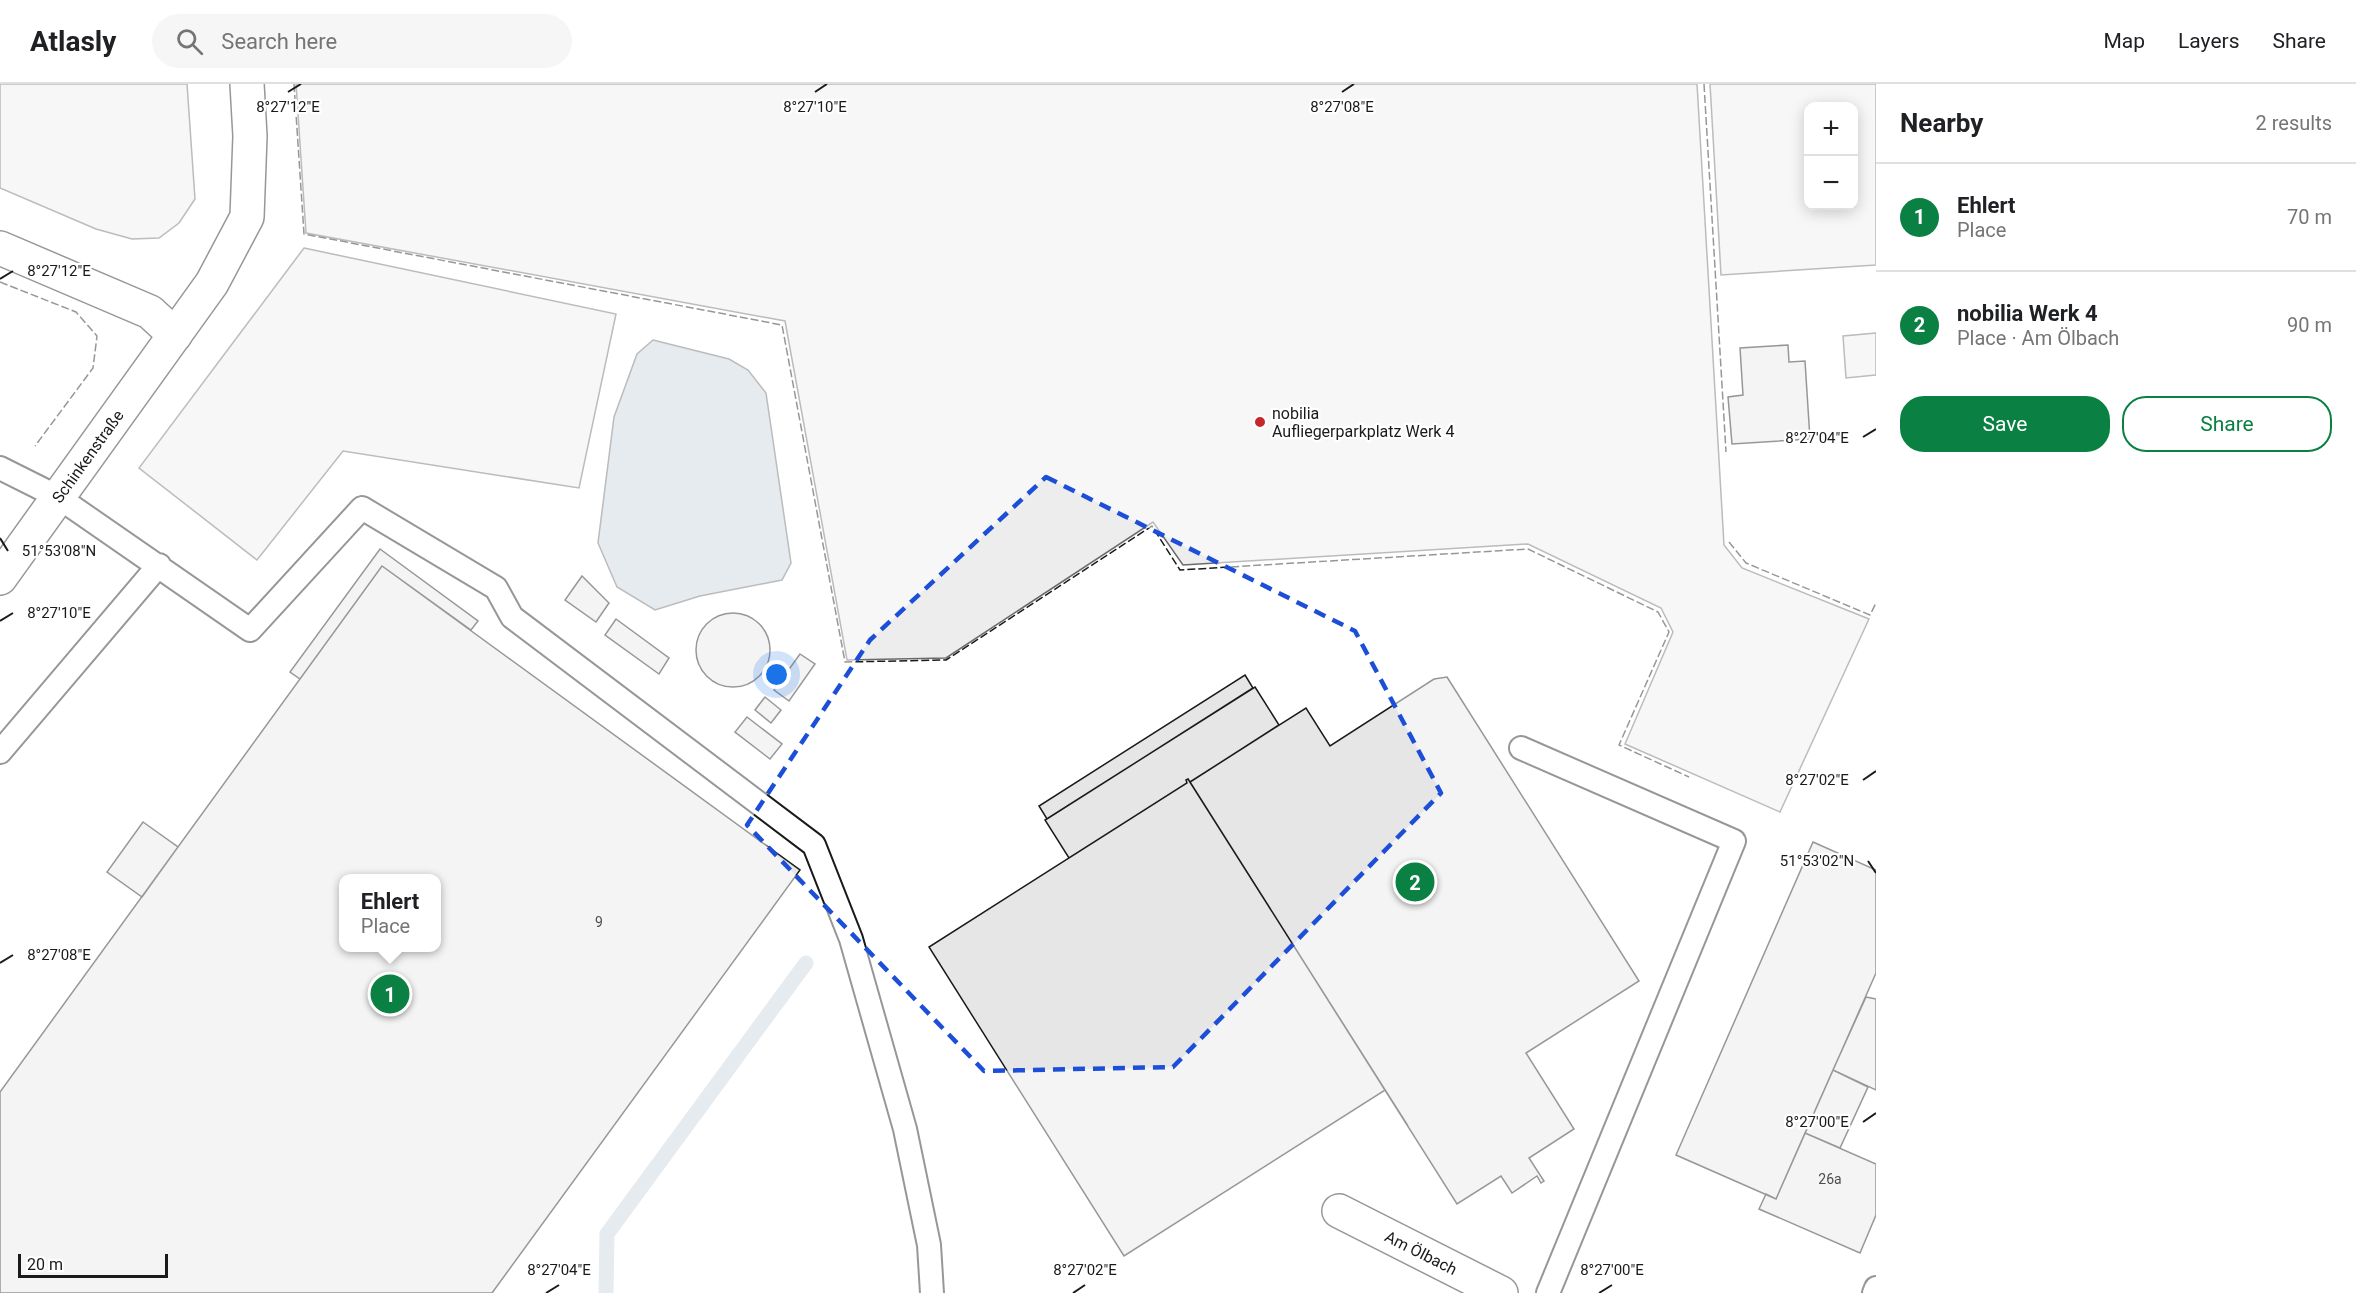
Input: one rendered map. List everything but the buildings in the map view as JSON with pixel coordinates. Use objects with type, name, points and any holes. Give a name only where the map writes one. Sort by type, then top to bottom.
[{"type":"street","name":"Schinkenstraße","points":[[0,578],[212,283],[247,217],[250,136],[247,84]]},
{"type":"street","points":[[0,248],[150,312],[175,335]]},
{"type":"street","name":"Am Ölbach","points":[[1339,1211],[1501,1293]]},
{"type":"lane","points":[[0,468],[58,497],[250,630],[362,508],[496,588],[512,617],[814,845],[851,939],[905,1129],[929,1245],[932,1293]]},
{"type":"lane","points":[[0,752],[159,565]]},
{"type":"lane","points":[[1521,748],[1734,841],[1548,1293]]},
{"type":"lane","points":[[1874,1293],[1876,1288]]},
{"type":"highlighted area","points":[[1046,477],[1355,631],[1441,793],[1173,1067],[984,1071],[747,825],[870,640]]},
{"type":"shaded area","points":[[0,84],[187,84],[195,199],[179,223],[159,238],[132,239],[96,229],[0,188]]},
{"type":"shaded area","name":"nobilia Aufliegerparkplatz Werk 4","points":[[296,84],[1697,84],[1724,545],[1742,568],[1869,619],[1780,812],[1625,744],[1673,632],[1661,608],[1528,544],[1183,565],[1153,522],[946,658],[847,660],[785,321],[306,233]]},
{"type":"shaded area","points":[[1710,84],[1876,84],[1876,265],[1721,275]]},
{"type":"shaded area","points":[[304,248],[616,314],[579,488],[343,451],[257,560],[139,468]]},
{"type":"shaded area","points":[[1876,333],[1876,375],[1846,378],[1843,336]]},
{"type":"shaded area","points":[[653,340],[729,359],[748,370],[766,393],[791,563],[782,580],[700,596],[655,610],[617,587],[598,543],[614,417],[637,354]]},
{"type":"waterway","points":[[606,1293],[607,1234],[806,963]]},
{"type":"fence","points":[[294,84],[304,234],[782,325],[845,662],[946,660],[1152,526],[1180,570],[1528,549],[1658,612],[1669,632],[1619,745],[1689,777]]},
{"type":"fence","points":[[1704,84],[1726,452]]},
{"type":"fence","points":[[0,282],[76,312],[97,336],[93,368],[35,446]]},
{"type":"fence","points":[[1729,542],[1746,563],[1870,615],[1876,603]]},
{"type":"place","name":"nobilia Aufliegerparkplatz Werk 4","points":[[1260,422]]},
{"type":"place","name":"nobilia Werk 4","points":[[1415,882]]},
{"type":"place","name":"Ehlert","points":[[390,994]]}]
